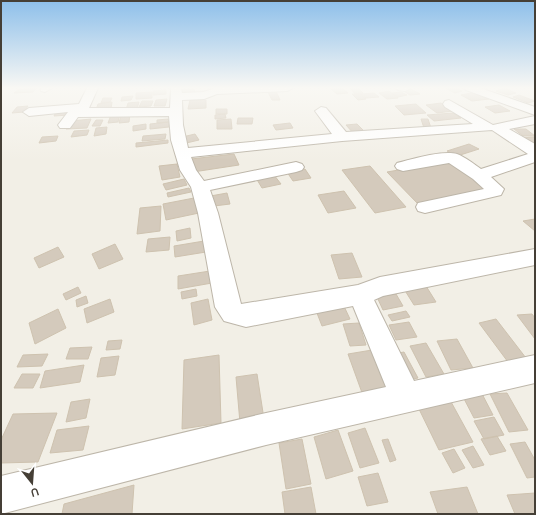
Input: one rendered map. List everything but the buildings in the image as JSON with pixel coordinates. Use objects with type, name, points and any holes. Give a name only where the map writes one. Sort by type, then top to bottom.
[{"type":"street","points":[[64,126],[77,112]]},
{"type":"street","points":[[129,112],[153,112]]},
{"type":"street","points":[[177,112],[178,140],[184,153],[188,170],[200,187],[208,212],[228,307],[231,312],[237,315],[246,316],[360,295],[387,286],[535,257]]},
{"type":"street","points":[[323,112],[342,137]]},
{"type":"street","points":[[464,112],[529,147],[535,154],[533,158],[479,175]]},
{"type":"street","points":[[184,153],[342,137],[492,127],[535,120]]},
{"type":"street","points":[[403,166],[444,158],[453,158],[479,175],[495,189],[495,191],[425,207]]},
{"type":"street","points":[[200,187],[296,168]]},
{"type":"street","points":[[360,295],[406,398]]},
{"type":"street","points":[[1,495],[266,429],[535,369]]}]
